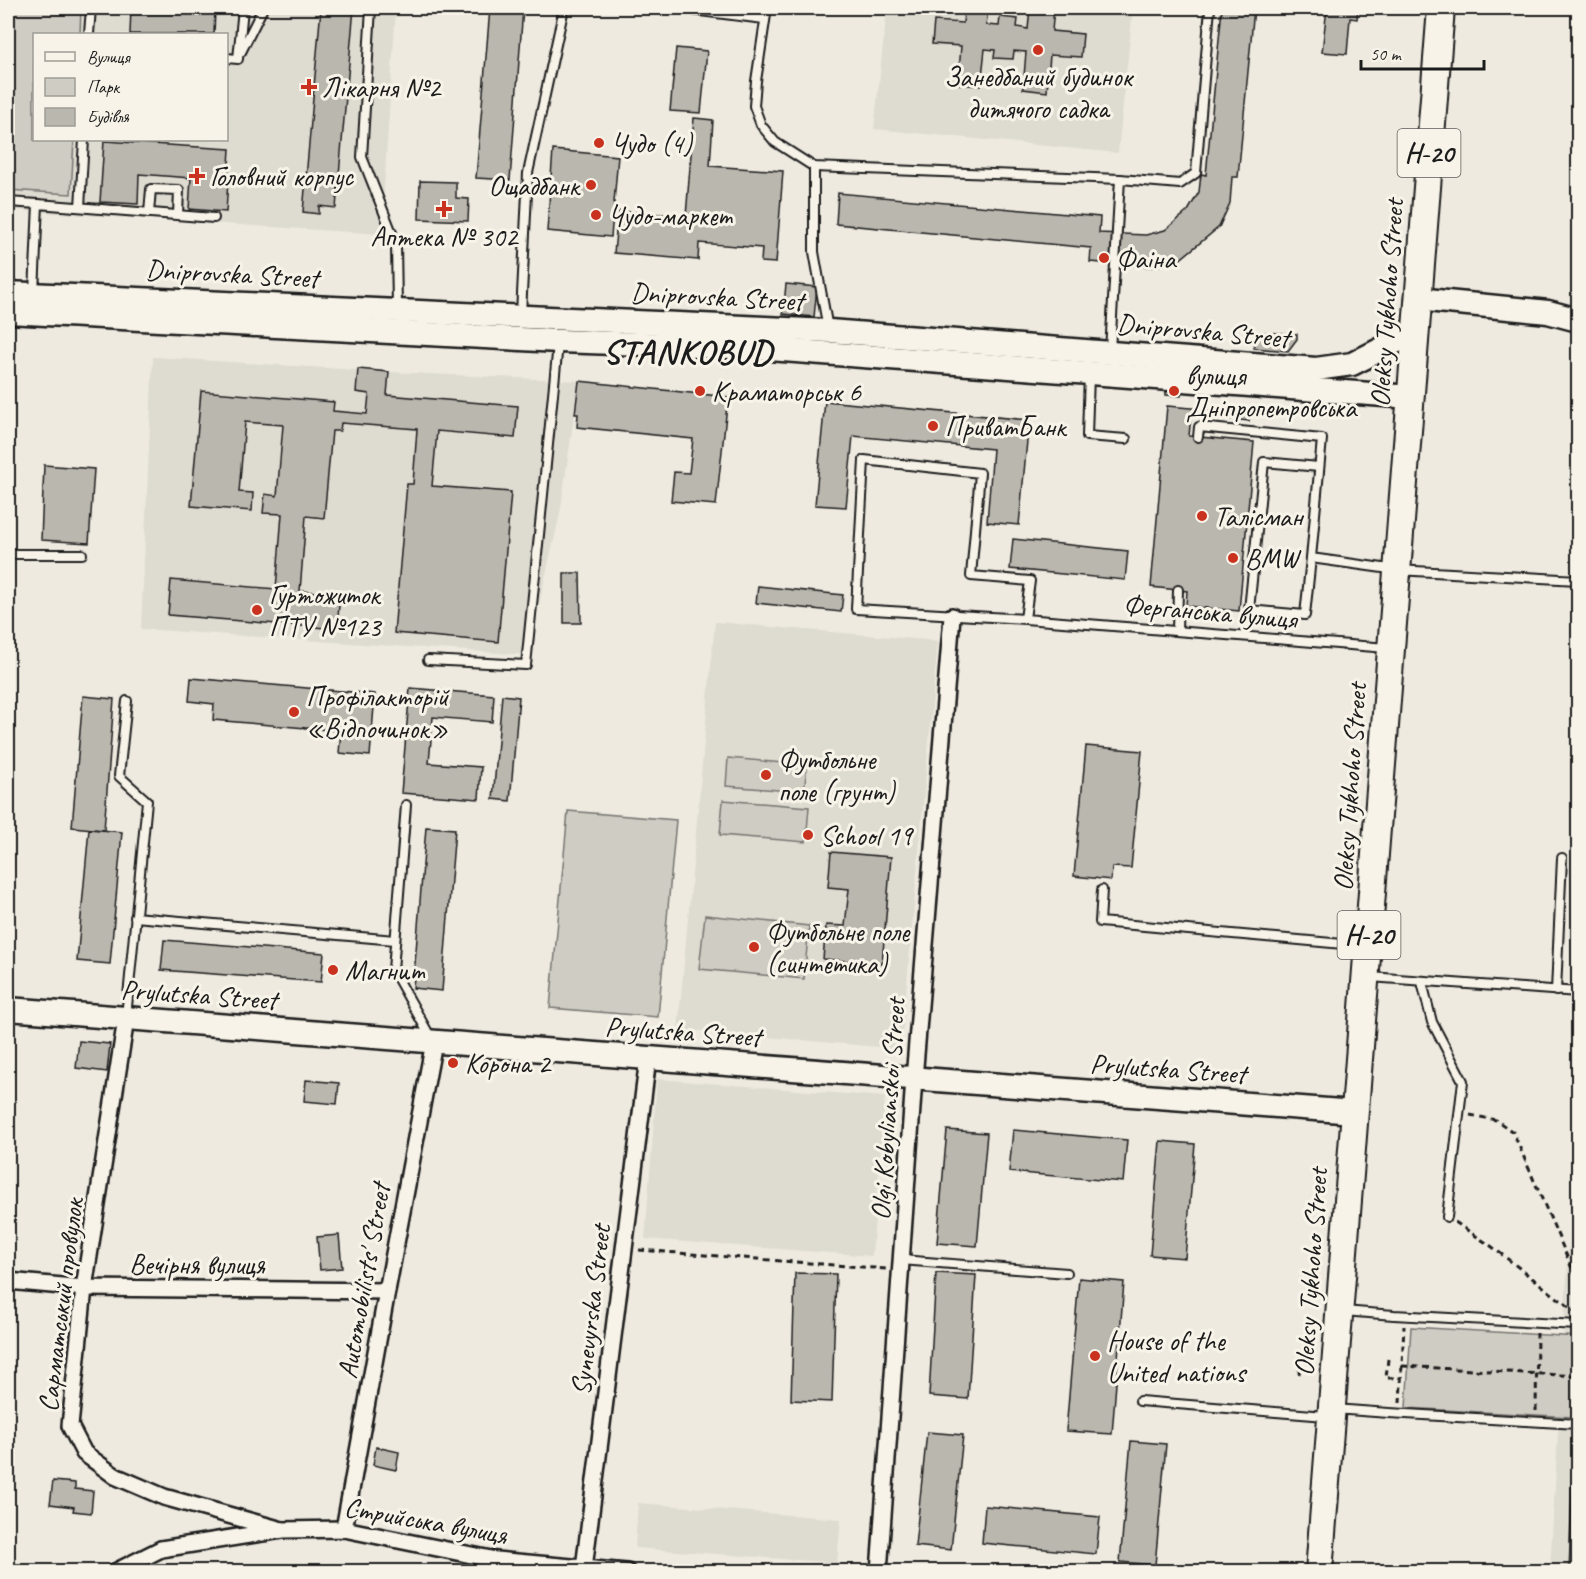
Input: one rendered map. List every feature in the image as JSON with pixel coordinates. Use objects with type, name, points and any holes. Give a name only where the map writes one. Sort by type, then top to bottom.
[{"type":"main road","name":"Oleksy Tykhoho Street","points":[[1319,1572],[1441,8]]},
{"type":"street","name":"Dniprovska Street","points":[[8,293],[33,304]]},
{"type":"street","points":[[1417,299],[1548,312],[1578,320]]},
{"type":"street","name":"Dniprovska Street","points":[[8,312],[33,304],[397,321],[560,329],[756,348],[828,341],[1411,397]]},
{"type":"street","name":"Dniprovska Street","points":[[1105,366],[1316,369],[1352,364],[1415,333]]},
{"type":"street","name":"Olgi Kobylianskoi Street","points":[[879,1572],[914,1079],[952,616]]},
{"type":"street","name":"Prylutska Street","points":[[8,1009],[1354,1112]]},
{"type":"street","name":"Сарматський провулок","points":[[126,1019],[84,1288],[70,1426],[84,1454],[115,1476],[164,1497],[282,1530]]},
{"type":"street","name":"Automobilists' Street","points":[[344,1529],[434,1042]]},
{"type":"street","name":"Synevyrska Street","points":[[584,1568],[648,1058]]},
{"type":"street","name":"Вечірня вулиця","points":[[8,1281],[84,1288],[387,1291]]},
{"type":"street","name":"Стрийська вулиця","points":[[115,1572],[161,1549],[282,1530],[344,1529],[496,1560],[627,1572]]},
{"type":"lane","points":[[89,33],[91,8]]},
{"type":"lane","points":[[238,58],[243,8]]},
{"type":"lane","points":[[238,58],[262,8]]},
{"type":"lane","points":[[371,8],[362,157],[396,243],[397,321]]},
{"type":"lane","points":[[520,327],[528,173],[564,8]]},
{"type":"lane","points":[[676,8],[764,19]]},
{"type":"lane","points":[[767,8],[754,106],[761,125],[776,142],[814,167],[1120,179],[1180,184],[1196,173],[1210,8]]},
{"type":"lane","points":[[228,58],[238,58]]},
{"type":"lane","points":[[80,207],[84,141]]},
{"type":"lane","points":[[814,167],[814,252],[828,341]]},
{"type":"lane","points":[[1120,179],[1105,366],[1087,436],[1126,438]]},
{"type":"lane","points":[[149,213],[151,189],[179,190],[178,215]]},
{"type":"lane","points":[[8,202],[214,218]]},
{"type":"lane","points":[[33,304],[38,204]]},
{"type":"lane","points":[[428,660],[526,665],[560,329]]},
{"type":"lane","points":[[1198,436],[1199,427],[1322,439],[1305,615],[1250,610],[1264,462],[1319,467]]},
{"type":"lane","name":"Ферганська вулиця","points":[[1025,620],[1030,581],[971,576],[980,473],[864,460],[856,609],[1391,648]]},
{"type":"lane","points":[[8,554],[82,554]]},
{"type":"lane","points":[[1311,558],[1397,570],[1578,580]]},
{"type":"lane","points":[[1177,631],[1178,590]]},
{"type":"lane","points":[[126,1019],[147,801],[119,776],[127,700]]},
{"type":"lane","points":[[406,805],[393,970],[434,1042]]},
{"type":"lane","points":[[1556,991],[1562,858]]},
{"type":"lane","points":[[1102,890],[1100,921],[1368,946]]},
{"type":"lane","points":[[135,917],[395,940]]},
{"type":"lane","points":[[1366,976],[1578,992]]},
{"type":"lane","points":[[1422,982],[1432,1022],[1463,1081],[1448,1218]]},
{"type":"lane","points":[[901,1265],[1067,1273]]},
{"type":"lane","points":[[1338,1311],[1578,1325]]},
{"type":"lane","points":[[1140,1401],[1331,1413],[1400,1414],[1578,1424]]},
{"type":"path","points":[[1459,1113],[1496,1120],[1513,1132],[1578,1282]]},
{"type":"path","points":[[1448,1218],[1491,1246],[1578,1314]]},
{"type":"path","points":[[639,1250],[901,1265]]},
{"type":"path","points":[[1400,1414],[1404,1316]]},
{"type":"path","points":[[1535,1421],[1537,1323]]},
{"type":"path","points":[[1299,1374],[1301,1352]]},
{"type":"path","points":[[1388,1359],[1386,1377],[1401,1378]]},
{"type":"path","points":[[1402,1366],[1578,1376]]},
{"type":"shaded area","name":"Лікарня №2","points":[[8,8],[396,8],[381,234],[8,210]]},
{"type":"shaded area","points":[[887,8],[1133,8],[1118,153],[874,129]]},
{"type":"shaded area","points":[[153,357],[579,381],[560,514],[527,655],[141,629]]},
{"type":"shaded area","name":"School 19","points":[[715,622],[938,641],[901,1049],[678,1029]]},
{"type":"shaded area","points":[[657,1079],[885,1097],[872,1256],[645,1239]]},
{"type":"shaded area","points":[[1578,1084],[1578,1571],[1550,1571]]},
{"type":"shaded area","points":[[638,1503],[841,1519],[837,1563],[635,1548]]},
{"type":"green space","points":[[11,8],[81,8],[80,33],[33,33],[33,141],[74,141],[71,194],[8,190],[8,69]]},
{"type":"green space","name":"Футбольне поле (грунт)","points":[[728,758],[807,765],[804,792],[726,786]]},
{"type":"green space","points":[[723,800],[809,807],[806,842],[720,835]]},
{"type":"green space","points":[[568,811],[676,820],[658,1017],[550,1008]]},
{"type":"green space","name":"Футбольне поле (синтетика)","points":[[705,915],[809,926],[804,979],[699,969]]},
{"type":"green space","points":[[1411,1327],[1578,1337],[1574,1417],[1406,1408]]},
{"type":"building","points":[[131,8],[215,10],[214,33],[130,33]]},
{"type":"building","points":[[321,8],[354,8],[336,208],[319,206],[319,214],[303,212]]},
{"type":"building","points":[[490,8],[523,8],[510,180],[476,178]]},
{"type":"building","name":"Занедбаний будинок дитячого садка","points":[[964,8],[988,8],[986,25],[999,26],[1000,17],[1018,19],[1017,27],[1028,29],[1030,8],[1054,8],[1052,31],[1083,34],[1081,57],[1050,55],[1047,92],[1023,89],[1026,52],[1014,51],[1013,59],[994,58],[995,50],[985,49],[981,86],[958,84],[961,46],[932,44],[934,21],[963,23]]},
{"type":"building","points":[[1222,8],[1254,8],[1238,177],[1232,177],[1230,203],[1219,227],[1178,261],[1153,267],[1090,262],[1091,248],[836,224],[838,193],[1100,217],[1099,233],[1146,235],[1165,230],[1188,211],[1199,192],[1201,174],[1206,175]]},
{"type":"building","points":[[1327,8],[1358,8],[1357,19],[1350,18],[1347,54],[1322,52]]},
{"type":"building","points":[[676,48],[707,51],[701,113],[670,111]]},
{"type":"building","points":[[694,118],[713,120],[710,166],[783,171],[776,263],[761,262],[762,248],[699,243],[698,260],[614,253],[618,211],[686,216]]},
{"type":"building","name":"Головний корпус","points":[[104,141],[230,149],[226,212],[189,209],[191,178],[139,174],[138,204],[100,202]]},
{"type":"building","points":[[553,150],[618,156],[611,237],[547,231]]},
{"type":"building","name":"Аптека № 302","points":[[420,181],[456,182],[456,198],[469,199],[468,221],[419,219]]},
{"type":"building","points":[[786,284],[817,287],[814,317],[783,314]]},
{"type":"building","points":[[1255,332],[1297,334],[1297,339],[1288,351],[1254,348]]},
{"type":"building","points":[[358,369],[389,372],[387,395],[518,406],[515,438],[437,431],[432,486],[511,492],[498,642],[394,633],[407,484],[413,484],[417,429],[341,423],[340,431],[332,431],[324,518],[306,516],[300,591],[340,594],[337,629],[168,615],[171,580],[276,589],[282,514],[263,513],[265,494],[277,496],[283,425],[245,422],[239,492],[253,493],[252,511],[191,506],[201,391],[334,402],[333,411],[367,414],[369,394],[356,392]]},
{"type":"building","points":[[579,381],[728,397],[716,505],[671,501],[674,472],[689,473],[693,439],[577,427],[578,414],[575,414]]},
{"type":"building","name":"вулиця Дніпропетровська","points":[[1166,386],[1182,387],[1181,396],[1166,395]]},
{"type":"building","points":[[825,401],[1029,420],[1019,525],[987,522],[993,449],[853,436],[846,507],[815,505]]},
{"type":"building","name":"Талісман","points":[[1167,406],[1250,413],[1249,421],[1191,415],[1189,436],[1254,442],[1239,611],[1186,606],[1187,591],[1151,587]]},
{"type":"building","points":[[44,465],[94,469],[89,543],[41,540]]},
{"type":"building","points":[[1013,539],[1128,551],[1125,580],[1010,569]]},
{"type":"building","points":[[564,573],[580,573],[581,623],[564,623]]},
{"type":"building","points":[[758,586],[843,595],[841,612],[756,603]]},
{"type":"building","name":"Профілакторій «Відпочинок»","points":[[191,678],[375,694],[370,756],[339,753],[341,731],[213,720],[214,704],[189,701]]},
{"type":"building","points":[[410,688],[494,695],[492,722],[433,717],[429,763],[481,767],[479,799],[401,793]]},
{"type":"building","points":[[502,695],[519,697],[510,801],[493,799]]},
{"type":"building","points":[[83,696],[114,699],[104,830],[72,827]]},
{"type":"building","points":[[1086,746],[1142,751],[1131,868],[1112,867],[1111,880],[1074,876]]},
{"type":"building","points":[[426,827],[455,829],[442,991],[413,988]]},
{"type":"building","points":[[89,829],[122,832],[110,964],[77,961]]},
{"type":"building","points":[[831,852],[891,857],[882,964],[823,959],[826,925],[845,926],[849,889],[828,887]]},
{"type":"building","points":[[164,940],[324,953],[321,982],[161,970]]},
{"type":"building","points":[[79,1041],[110,1044],[107,1072],[76,1068]]},
{"type":"building","points":[[306,1080],[339,1083],[337,1104],[304,1101]]},
{"type":"building","points":[[947,1130],[987,1133],[977,1246],[937,1243]]},
{"type":"building","points":[[1013,1130],[1127,1140],[1123,1182],[1009,1172]]},
{"type":"building","points":[[1160,1141],[1195,1144],[1185,1258],[1150,1255]]},
{"type":"building","points":[[339,1235],[342,1268],[320,1270],[317,1237]]},
{"type":"building","points":[[795,1273],[836,1274],[832,1402],[791,1400]]},
{"type":"building","points":[[936,1273],[976,1275],[968,1399],[929,1396]]},
{"type":"building","name":"House of the United nations","points":[[1079,1278],[1124,1282],[1112,1434],[1066,1431]]},
{"type":"building","points":[[927,1432],[963,1435],[951,1550],[915,1546]]},
{"type":"building","points":[[1131,1441],[1166,1444],[1155,1565],[1120,1562]]},
{"type":"building","points":[[376,1447],[399,1452],[396,1470],[373,1465]]},
{"type":"building","points":[[1573,1464],[1578,1464],[1578,1572],[1569,1572]]},
{"type":"building","points":[[53,1481],[75,1483],[75,1489],[93,1491],[91,1513],[73,1511],[74,1507],[50,1504]]},
{"type":"building","points":[[985,1506],[1100,1517],[1096,1554],[982,1543]]},
{"type":"place","name":"Занедбаний будинок дитячого садка","points":[[1038,50]]},
{"type":"place","name":"Лікарня №2","points":[[309,87]]},
{"type":"place","name":"Чудо (4)","points":[[599,143]]},
{"type":"place","name":"Головний корпус","points":[[197,176]]},
{"type":"place","name":"Ощадбанк","points":[[591,185]]},
{"type":"place","name":"Аптека № 302","points":[[444,209]]},
{"type":"place","name":"Чудо-маркет","points":[[596,215]]},
{"type":"place","name":"Фаіна","points":[[1104,258]]},
{"type":"place","name":"Краматорськ 6","points":[[700,391]]},
{"type":"place","name":"вулиця Дніпропетровська","points":[[1174,391]]},
{"type":"place","name":"ПриватБанк","points":[[933,426]]},
{"type":"place","name":"Талісман","points":[[1202,516]]},
{"type":"place","name":"BMW","points":[[1233,558]]},
{"type":"place","name":"Гуртожиток ПТУ №123","points":[[257,610]]},
{"type":"place","name":"Профілакторій «Відпочинок»","points":[[294,712]]},
{"type":"place","name":"Футбольне поле (грунт)","points":[[766,775]]},
{"type":"place","name":"School 19","points":[[808,835]]},
{"type":"place","name":"Футбольне поле (синтетика)","points":[[754,947]]},
{"type":"place","name":"Магнит","points":[[333,970]]},
{"type":"place","name":"Корона 2","points":[[453,1063]]},
{"type":"place","name":"House of the United nations","points":[[1095,1356]]},
{"type":"district","name":"STANKOBUD","points":[[688,351]]}]
